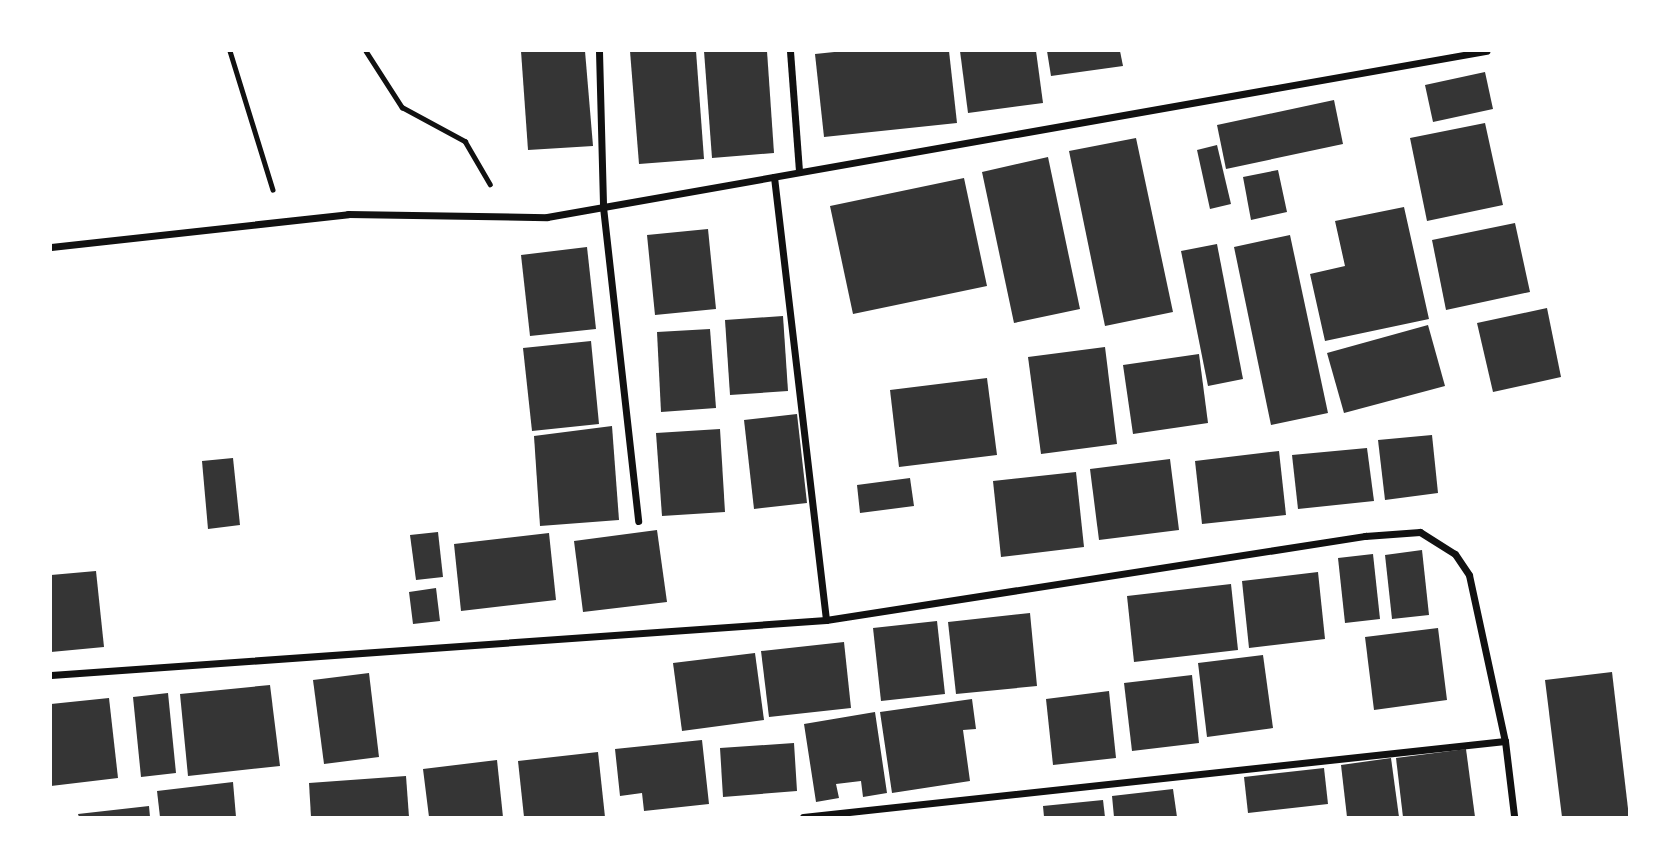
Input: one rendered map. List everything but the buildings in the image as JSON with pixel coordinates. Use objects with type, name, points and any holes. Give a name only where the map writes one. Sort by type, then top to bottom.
[{"type":"street","points":[[599,51],[603,207],[638,521]]},
{"type":"street","points":[[790,51],[799,171]]},
{"type":"street","points":[[51,247],[348,214],[547,217],[1486,51]]},
{"type":"street","points":[[774,177],[826,620]]},
{"type":"street","points":[[51,676],[826,620],[1365,536],[1420,532],[1455,554],[1469,575],[1505,741],[1514,815]]},
{"type":"street","points":[[803,817],[1505,741]]},
{"type":"path","points":[[230,51],[282,222]]},
{"type":"path","points":[[366,51],[402,107],[465,141],[509,217]]}]
